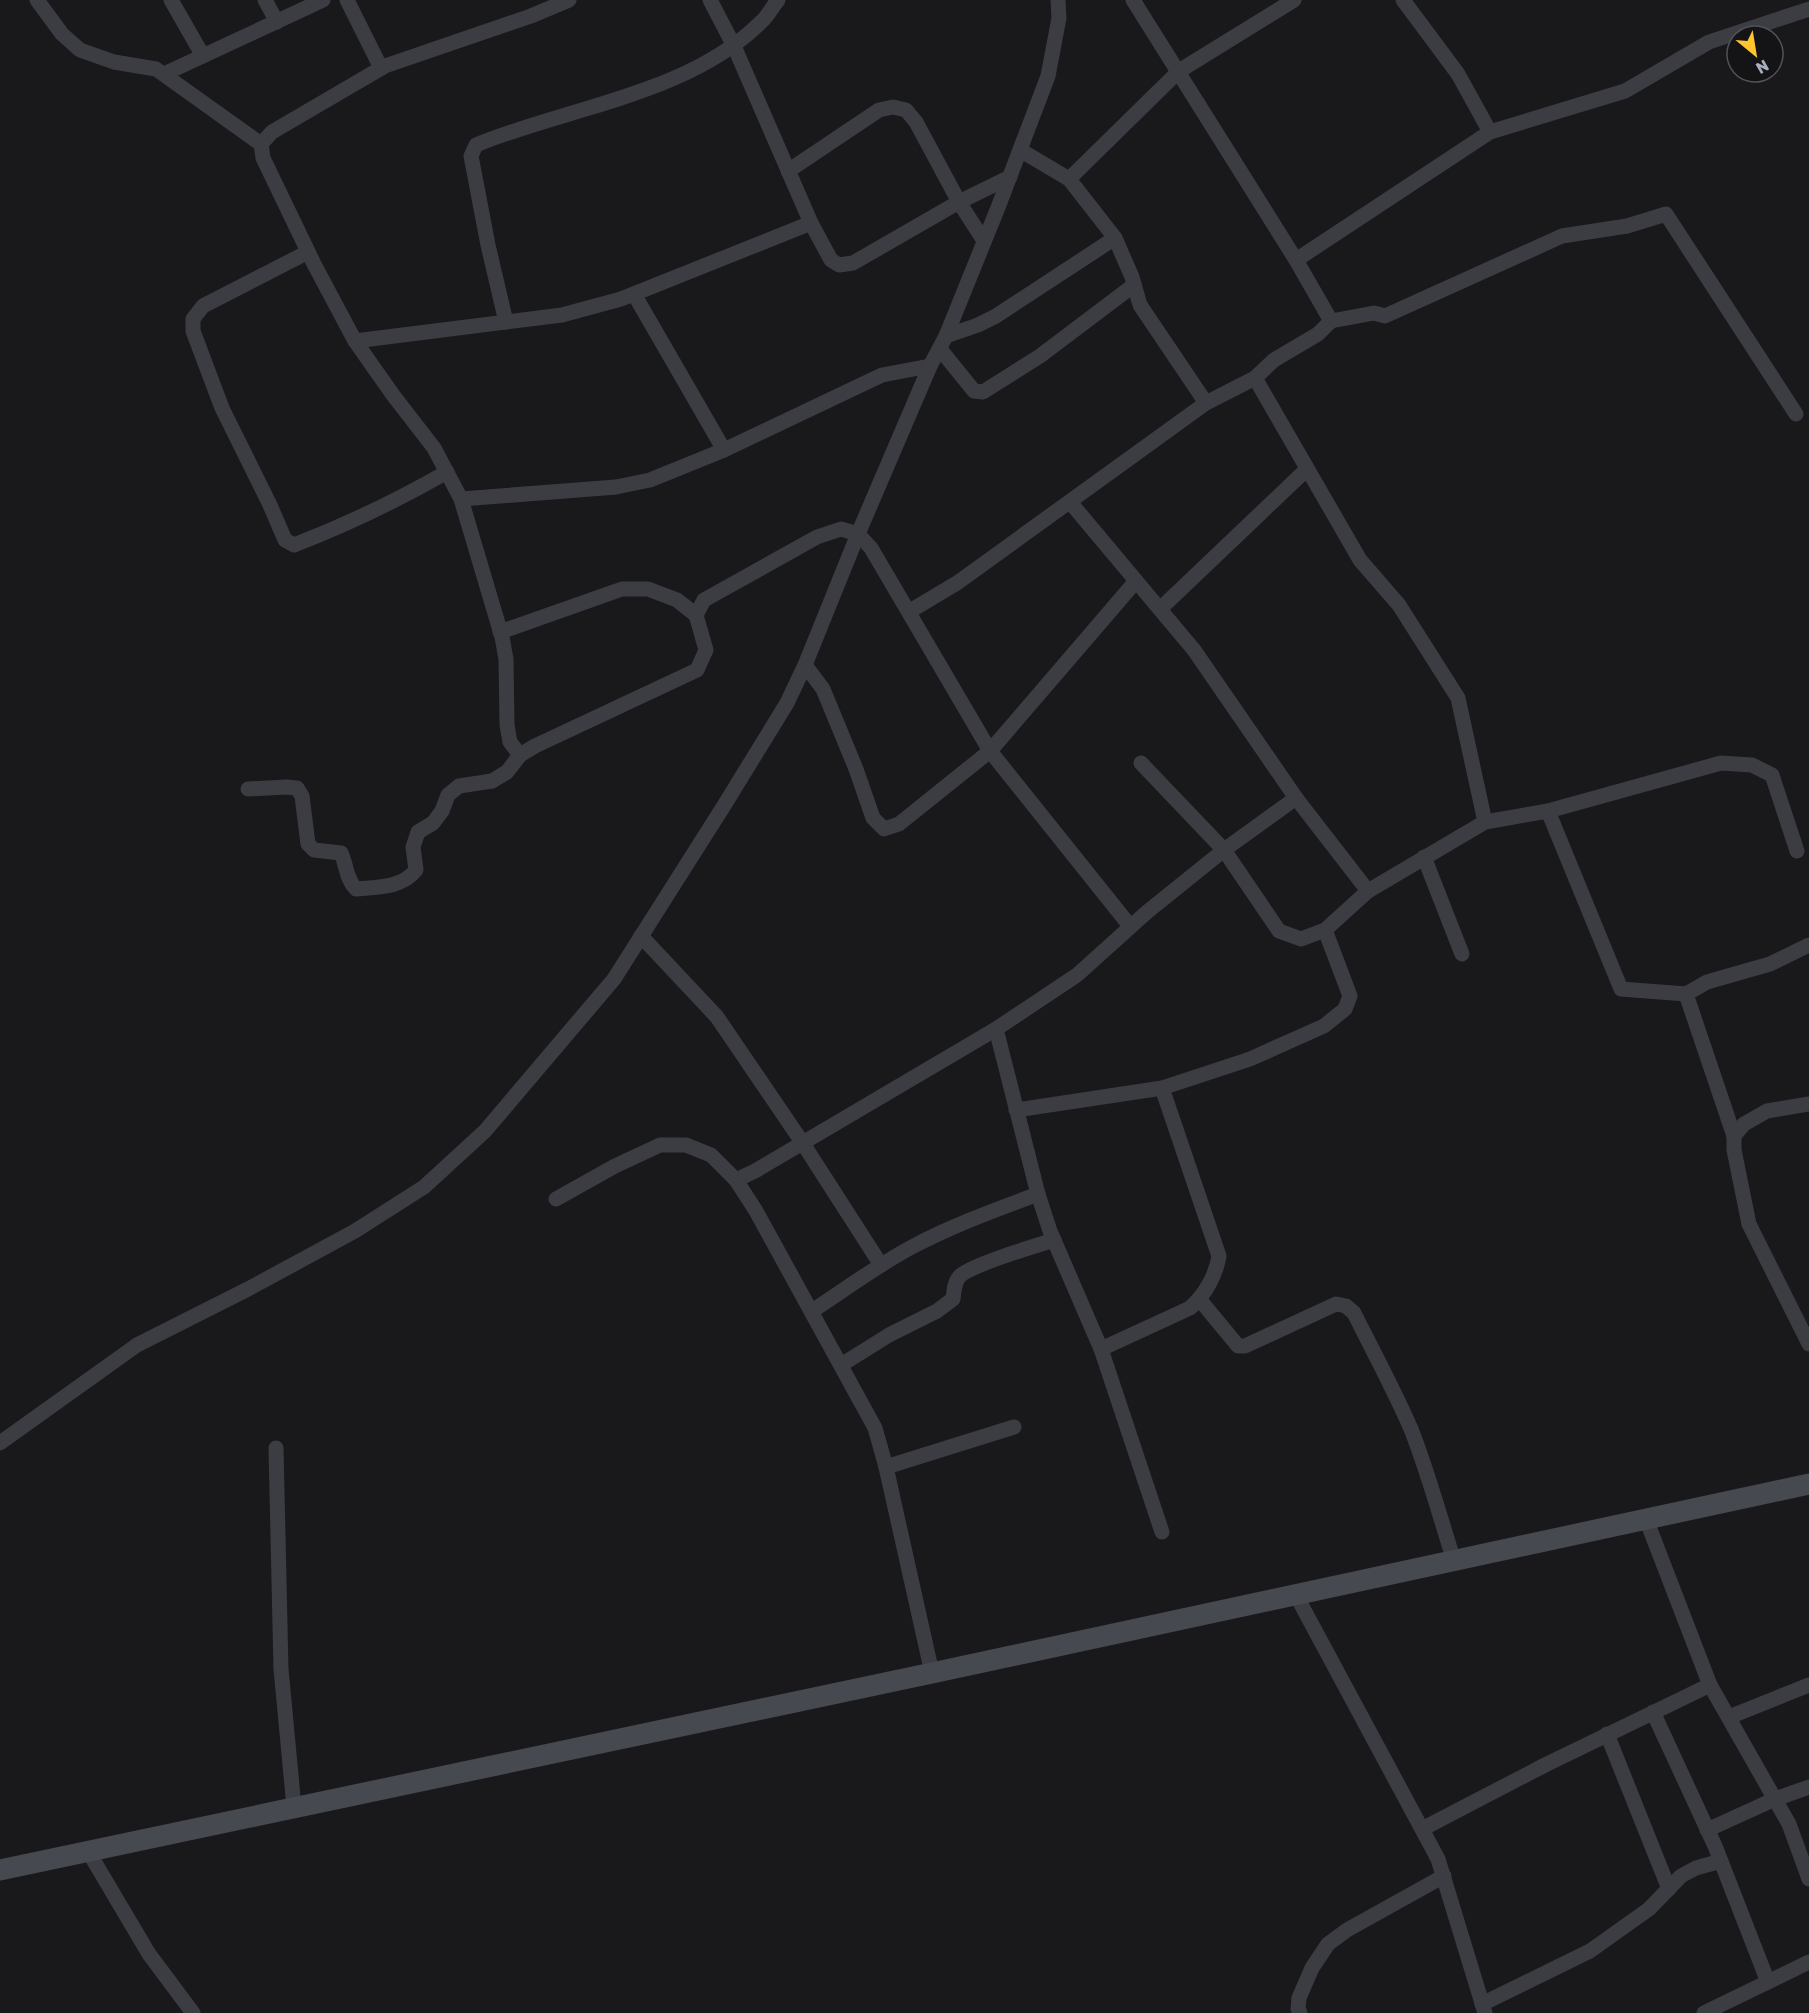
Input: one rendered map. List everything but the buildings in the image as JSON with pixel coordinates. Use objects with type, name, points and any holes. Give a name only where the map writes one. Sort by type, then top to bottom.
[{"type":"main road","points":[[0,1870],[932,1673],[1809,1484]]},
{"type":"street","points":[[37,0],[62,34],[80,50],[114,62],[156,69],[261,144],[263,158],[308,252],[355,341],[434,448],[461,499],[500,632],[506,659],[507,724],[510,742],[520,755]]},
{"type":"street","points":[[171,0],[203,56]]},
{"type":"street","points":[[266,0],[277,22]]},
{"type":"street","points":[[164,74],[322,0]]},
{"type":"street","points":[[347,0],[381,68]]},
{"type":"street","points":[[261,144],[281,126],[381,68],[531,16],[569,0]]},
{"type":"street","points":[[710,0],[734,46],[811,223],[831,260],[839,265],[853,263],[959,201],[1010,177]]},
{"type":"street","points":[[506,322],[471,156],[476,145],[531,125],[614,102],[687,72],[734,46],[763,21],[778,0]]},
{"type":"street","points":[[0,1443],[137,1345],[248,1289],[355,1231],[424,1187],[484,1131],[614,979],[787,703],[805,666],[858,534],[930,366],[943,343],[1010,177],[1048,76],[1059,18],[1058,0]]},
{"type":"street","points":[[1133,0],[1296,260],[1331,321]]},
{"type":"street","points":[[1069,178],[1179,71],[1294,0]]},
{"type":"street","points":[[1403,0],[1458,74],[1490,132]]},
{"type":"street","points":[[1296,260],[1490,132],[1625,91],[1709,42],[1809,9]]},
{"type":"street","points":[[788,171],[879,110],[893,107],[906,110],[916,122],[959,201],[984,241]]},
{"type":"street","points":[[1020,150],[1069,178],[1115,238],[1140,305],[1206,403]]},
{"type":"street","points":[[910,611],[957,583],[1206,403],[1255,378],[1274,360],[1318,334],[1331,321],[1374,313],[1385,316],[1562,236],[1627,226],[1666,214],[1797,414]]},
{"type":"street","points":[[355,341],[562,315],[593,308],[634,294],[811,223]]},
{"type":"street","points":[[943,343],[996,316],[1115,238]]},
{"type":"street","points":[[308,252],[203,306],[193,319],[193,331],[222,408],[285,540],[294,545],[312,538],[406,495],[447,472]]},
{"type":"street","points":[[943,343],[974,391],[983,392],[1040,356],[1134,285]]},
{"type":"street","points":[[634,294],[724,450]]},
{"type":"street","points":[[461,499],[616,487],[650,480],[724,450],[882,375],[930,366]]},
{"type":"street","points":[[1255,378],[1360,560],[1399,605],[1458,698],[1485,822]]},
{"type":"street","points":[[1160,609],[1308,469]]},
{"type":"street","points":[[1070,502],[1194,650],[1296,798],[1368,891]]},
{"type":"street","points":[[696,615],[704,600],[817,537],[841,529],[858,534],[871,548],[910,611],[941,669],[990,751],[1130,926]]},
{"type":"street","points":[[805,666],[823,689],[835,714],[873,818],[884,829],[900,825],[990,751],[1136,581]]},
{"type":"street","points":[[248,789],[297,788],[302,796],[309,844],[314,850],[341,853],[346,865],[348,882],[356,889],[388,886],[410,878],[416,870],[413,847],[418,832],[433,823],[442,811],[448,795],[459,786],[492,781],[507,772],[520,755],[535,746],[697,670],[706,650],[696,615],[677,600],[648,589],[621,589],[500,632]]},
{"type":"street","points":[[1141,763],[1224,850],[1279,931],[1301,939],[1325,930],[1368,891],[1485,822],[1548,811],[1721,763],[1752,765],[1772,775],[1797,850]]},
{"type":"street","points":[[736,1180],[996,1029],[1077,975],[1130,926],[1224,850],[1296,798]]},
{"type":"street","points":[[1548,811],[1621,989],[1686,994],[1707,982],[1770,964],[1809,945]]},
{"type":"street","points":[[1424,857],[1462,954]]},
{"type":"street","points":[[1016,1110],[1162,1088],[1250,1059],[1324,1026],[1345,1009],[1350,996],[1325,930]]},
{"type":"street","points":[[641,936],[717,1017],[802,1142],[881,1265]]},
{"type":"street","points":[[1686,994],[1734,1136],[1734,1150],[1749,1224],[1809,1344]]},
{"type":"street","points":[[996,1029],[1038,1194],[1054,1240],[1101,1348],[1162,1532]]},
{"type":"street","points":[[1101,1348],[1190,1308],[1200,1300],[1217,1267],[1219,1256],[1162,1088]]},
{"type":"street","points":[[1734,1136],[1744,1124],[1767,1112],[1809,1104]]},
{"type":"street","points":[[555,1199],[615,1166],[660,1145],[686,1145],[711,1155],[736,1180],[812,1311],[875,1428],[886,1467],[932,1673]]},
{"type":"street","points":[[812,1311],[881,1265],[959,1224],[1038,1194]]},
{"type":"street","points":[[841,1365],[890,1335],[937,1311],[953,1299],[954,1287],[959,1276],[977,1267],[1054,1240]]},
{"type":"street","points":[[1200,1300],[1238,1346],[1245,1346],[1336,1304],[1346,1306],[1354,1313],[1410,1427],[1426,1467],[1454,1561]]},
{"type":"street","points":[[886,1467],[1014,1427]]},
{"type":"street","points":[[276,1448],[281,1669],[294,1807]]},
{"type":"street","points":[[1646,1519],[1710,1685],[1789,1824],[1809,1879]]},
{"type":"street","points":[[1296,1595],[1438,1859],[1483,2008],[1590,1950],[1628,1925],[1649,1909],[1681,1876],[1696,1868],[1720,1861]]},
{"type":"street","points":[[1422,1829],[1607,1734],[1710,1685]]},
{"type":"street","points":[[1728,1717],[1809,1685]]},
{"type":"street","points":[[1653,1712],[1707,1830],[1767,1982]]},
{"type":"street","points":[[1607,1734],[1669,1889]]},
{"type":"street","points":[[1707,1830],[1809,1786]]},
{"type":"street","points":[[88,1851],[149,1954],[193,2013]]},
{"type":"street","points":[[1300,2013],[1299,1998],[1312,1968],[1328,1944],[1347,1930],[1444,1876]]},
{"type":"street","points":[[1704,2013],[1809,1962]]}]
